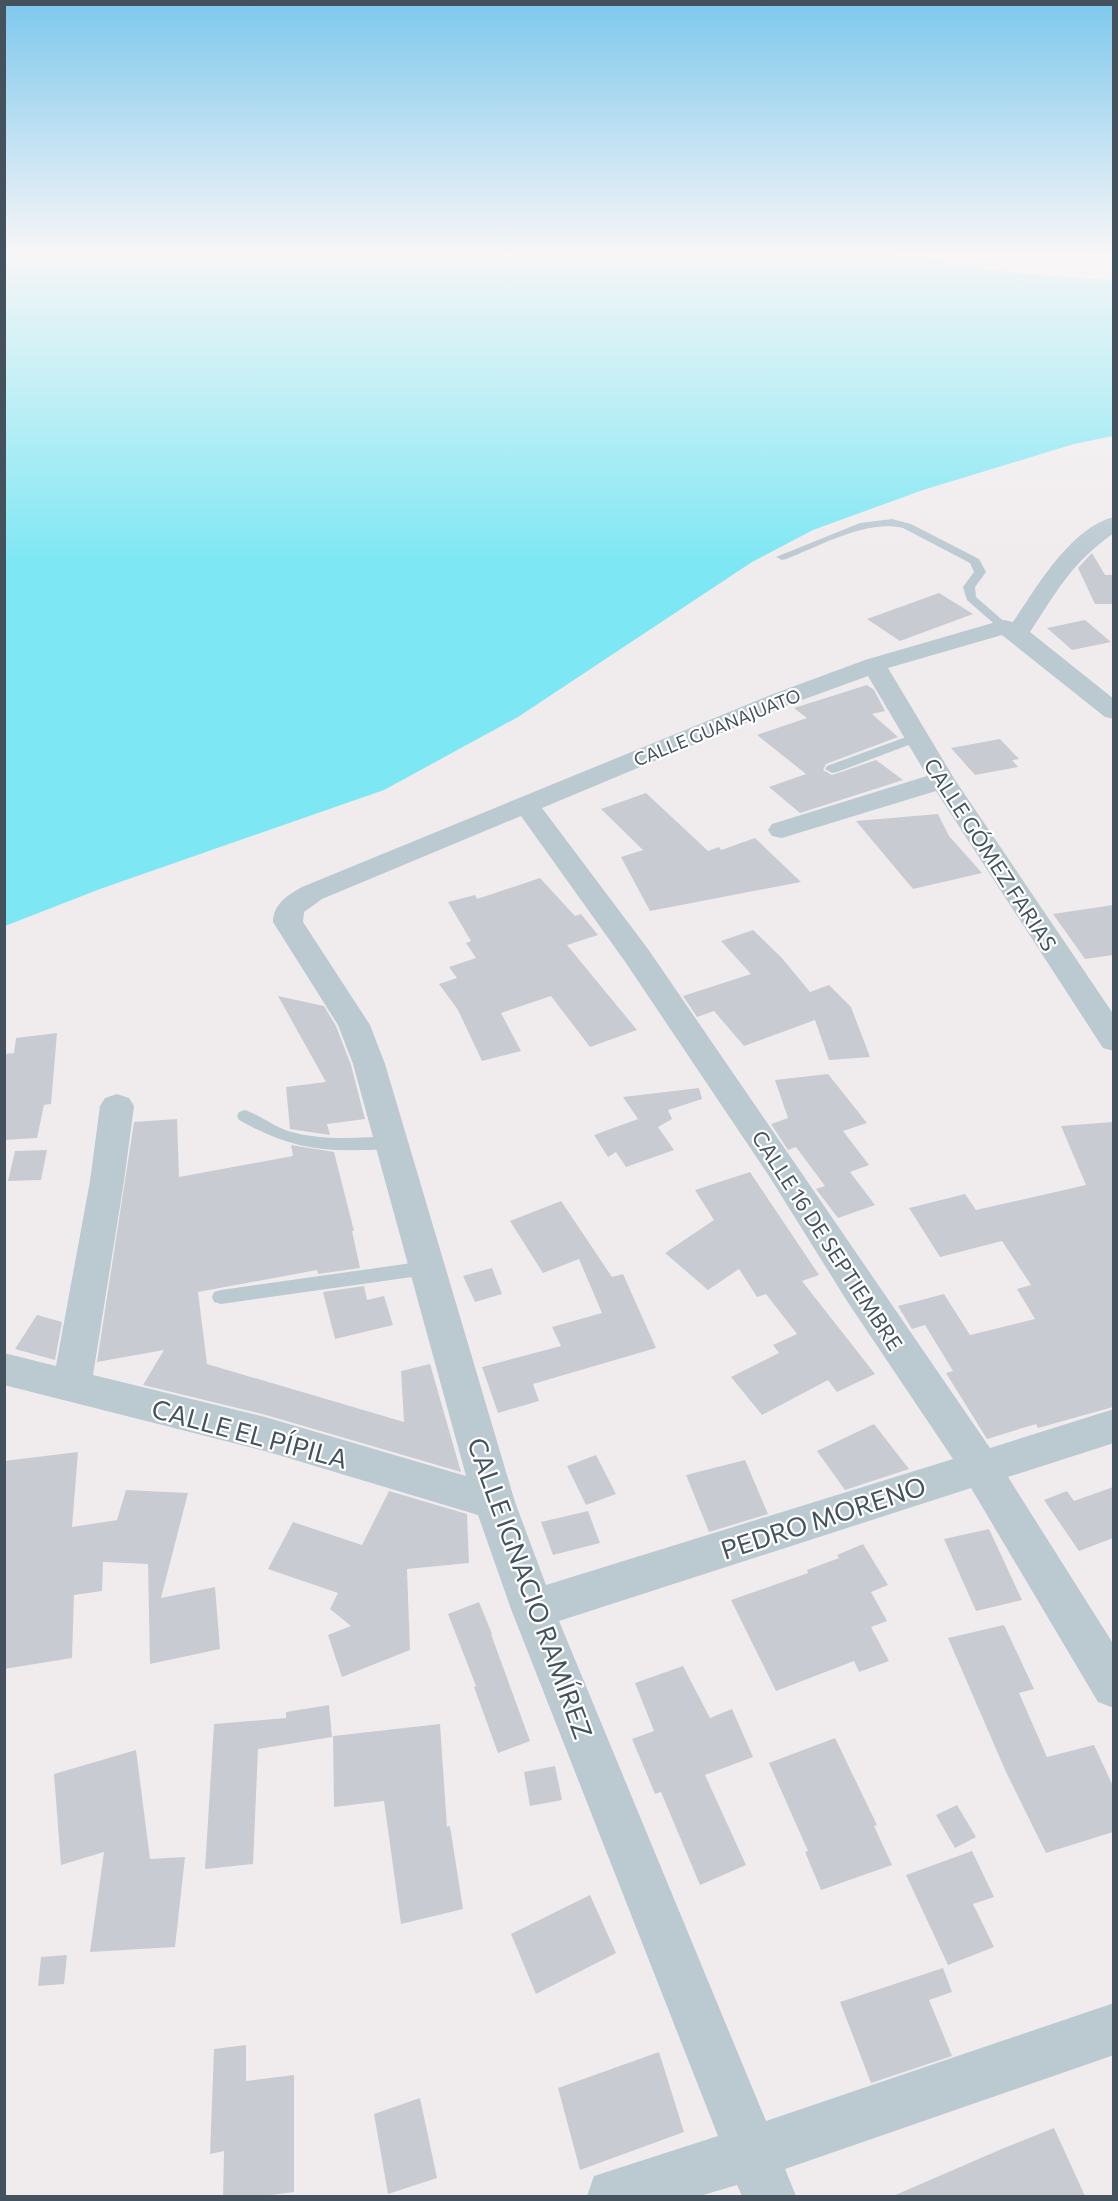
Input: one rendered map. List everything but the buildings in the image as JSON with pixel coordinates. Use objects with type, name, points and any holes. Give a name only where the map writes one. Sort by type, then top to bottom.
[{"type":"street","points":[[1113,523],[1081,546],[1010,630],[1113,712]]},
{"type":"street","name":"CALLE GUANAJUATO","points":[[290,910],[312,893],[782,699],[874,665],[1010,630]]},
{"type":"street","name":"CALLE GÓMEZ FARIAS","points":[[874,665],[942,780],[1100,999],[1113,1040]]},
{"type":"street","points":[[782,830],[942,780]]},
{"type":"street","name":"CALLE 16 DE SEPTIEMBRE","points":[[526,804],[637,956],[981,1468],[1113,1687]]},
{"type":"street","name":"CALLE IGNACIO RAMÍREZ","points":[[290,910],[288,922],[354,1025],[369,1064],[494,1502],[533,1609],[760,2175]]},
{"type":"street","points":[[72,1386],[107,1181],[117,1106]]},
{"type":"street","name":"CALLE EL PÍPILA","points":[[4,1370],[265,1434],[494,1502]]},
{"type":"street","name":"PEDRO MORENO","points":[[533,1609],[1113,1426]]},
{"type":"street","points":[[614,2196],[760,2175],[1113,2029]]},
{"type":"lane","points":[[783,557],[864,525],[899,523],[975,561],[980,569],[969,587],[971,598],[1010,630]]},
{"type":"lane","points":[[832,769],[917,737]]},
{"type":"lane","points":[[245,1116],[276,1133],[297,1140],[340,1144],[392,1142]]},
{"type":"lane","points":[[221,1297],[426,1268]]},
{"type":"water","points":[[5,358],[1113,358],[1113,436],[1074,444],[923,490],[813,530],[752,562],[518,717],[384,790],[100,889],[5,926]]}]
